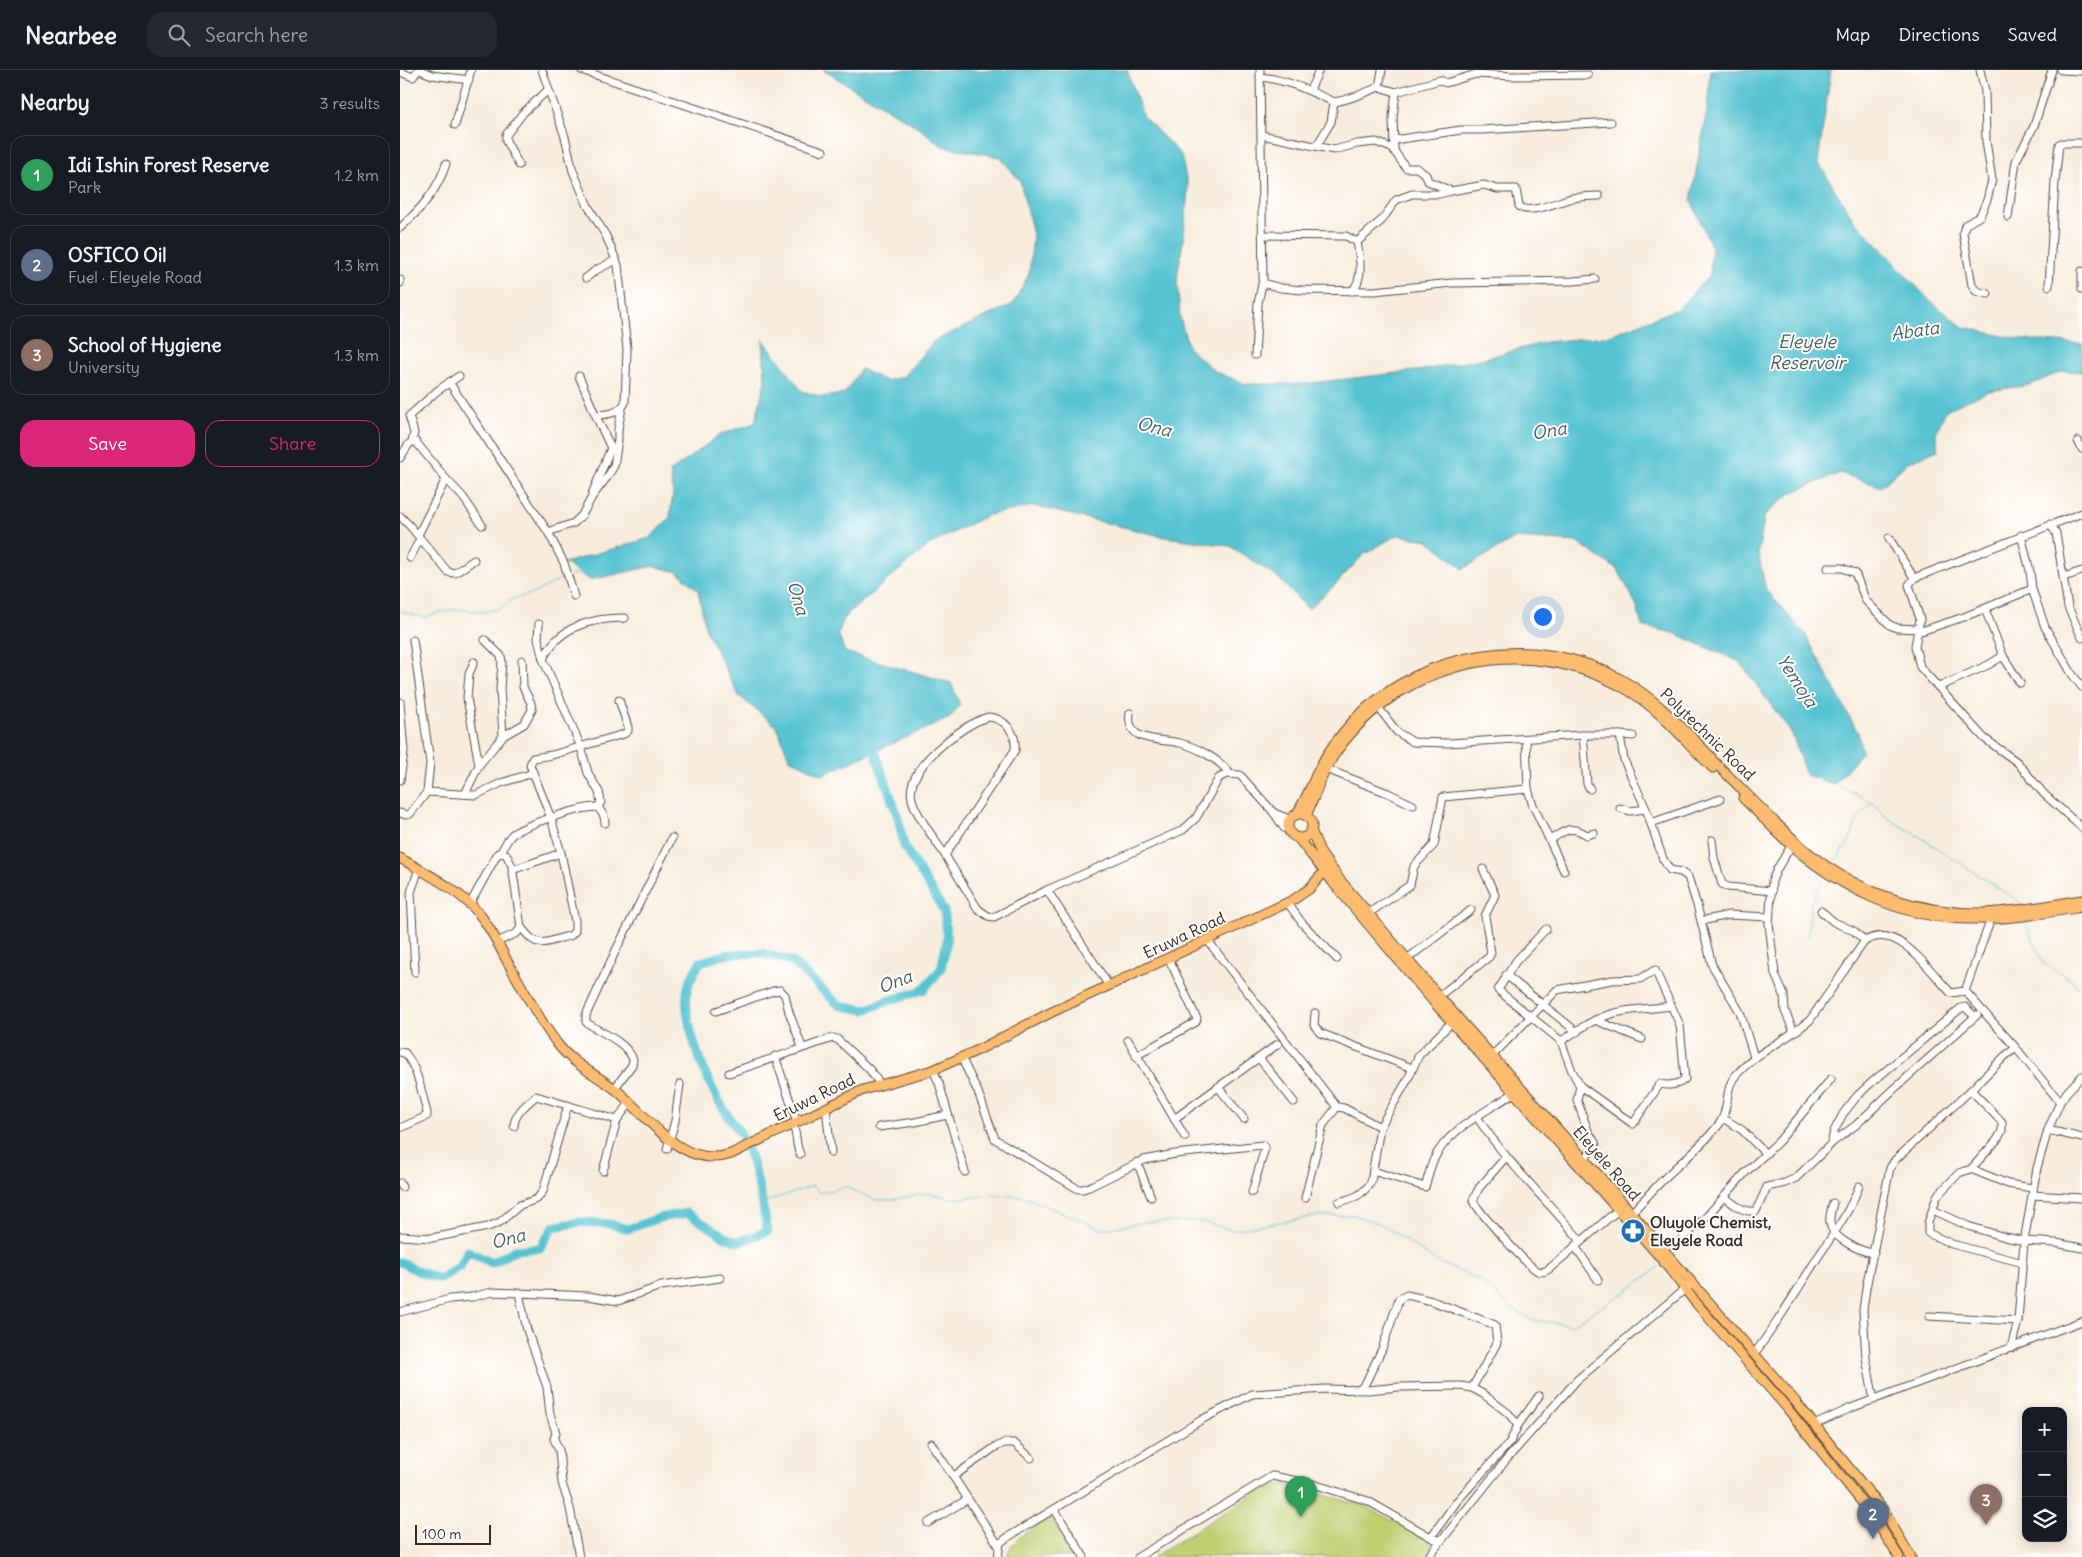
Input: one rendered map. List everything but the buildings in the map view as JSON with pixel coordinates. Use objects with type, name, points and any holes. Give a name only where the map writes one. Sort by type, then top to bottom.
[{"type":"main road","name":"Polytechnic Road","points":[[1295,815],[1333,746],[1355,719],[1388,691],[1431,669],[1463,658],[1509,652],[1545,654],[1595,667],[1623,680],[1646,695],[1670,716],[1711,756],[1711,759],[1796,841],[1818,860],[1849,880],[1880,894],[1922,907],[1954,912],[1992,916],[2082,907]]},
{"type":"main road","name":"Polytechnic Road","points":[[1306,816],[1317,787],[1338,750],[1356,728],[1378,707],[1412,684],[1466,664],[1522,659],[1545,660],[1576,668],[1612,682],[1641,699],[1791,846],[1840,882],[1879,901],[1930,915],[1967,920],[2082,900]]},
{"type":"main road","points":[[1295,815],[1306,816],[1311,822],[1311,830],[1327,868],[1313,860],[1298,838],[1291,834],[1288,822],[1295,815]]},
{"type":"main road","points":[[1298,838],[1307,836],[1311,830]]},
{"type":"main road","name":"Eruwa Road","points":[[400,858],[470,904],[480,915],[526,996],[556,1043],[582,1067],[614,1089],[670,1140],[702,1156],[718,1157],[731,1154],[826,1106],[863,1090],[933,1070],[976,1051],[1052,1012],[1208,941],[1309,889],[1327,868]]},
{"type":"main road","name":"Eleyele Road","points":[[1327,868],[1369,913],[1373,924]]},
{"type":"main road","name":"Eleyele Road","points":[[1327,868],[1335,885],[1388,941],[1452,1022],[1618,1210],[1662,1252]]},
{"type":"main road","name":"Eleyele Road","points":[[1388,941],[1407,959],[1631,1213],[1686,1282],[1754,1354],[1883,1510],[1911,1557]]},
{"type":"main road","name":"Eleyele Road","points":[[1686,1282],[1696,1302],[1787,1408],[1873,1516],[1899,1557]]},
{"type":"main road","points":[[1873,1516],[1883,1510]]},
{"type":"street","points":[[400,72],[413,77],[419,70],[432,75],[469,80]]},
{"type":"street","points":[[455,125],[471,70]]},
{"type":"street","points":[[542,70],[565,137],[574,171],[588,206],[606,236],[616,260],[627,349],[625,403],[622,408],[618,429],[614,466],[585,510],[574,523],[548,532]]},
{"type":"street","points":[[581,70],[823,151]]},
{"type":"street","points":[[1310,90],[1319,70]]},
{"type":"street","points":[[1379,87],[1382,70]]},
{"type":"street","points":[[1980,70],[1985,91],[1986,141],[1992,180],[1984,210],[1977,219],[1965,225],[1963,233],[1972,285],[1981,294],[1988,294]]},
{"type":"street","points":[[2008,217],[2016,161],[2034,126],[2052,70]]},
{"type":"street","points":[[2061,70],[2082,71]]},
{"type":"street","points":[[1255,354],[1258,303],[1262,283],[1261,73],[1310,90],[1334,102],[1362,96],[1379,87],[1396,92],[1440,80],[1446,83],[1457,81],[1476,74],[1512,76],[1588,75]]},
{"type":"street","points":[[519,165],[506,141],[506,135],[524,113],[548,90]]},
{"type":"street","points":[[1396,92],[1393,117],[1393,144],[1406,168],[1416,168],[1426,175],[1428,181],[1451,191]]},
{"type":"street","points":[[1317,145],[1331,122],[1334,102]]},
{"type":"street","points":[[1262,135],[1334,150],[1357,144],[1376,142],[1393,144],[1461,130],[1611,122]]},
{"type":"street","points":[[2049,286],[2059,144],[2082,143]]},
{"type":"street","points":[[400,228],[434,192],[446,164]]},
{"type":"street","points":[[1357,242],[1382,220],[1396,200],[1412,194],[1439,194],[1484,185],[1497,189],[1516,189],[1520,208],[1529,210],[1572,198],[1599,196]]},
{"type":"street","points":[[1263,235],[1346,236],[1357,242]]},
{"type":"street","points":[[1352,291],[1358,286],[1359,279],[1360,261],[1357,242]]},
{"type":"street","points":[[586,278],[596,270],[616,260]]},
{"type":"street","points":[[2082,271],[2082,289]]},
{"type":"street","points":[[1262,283],[1281,288],[1302,290],[1374,291],[1452,283],[1595,279]]},
{"type":"street","points":[[400,458],[408,444],[412,442],[414,433],[410,416],[449,382],[459,376]]},
{"type":"street","points":[[579,376],[611,448],[592,497]]},
{"type":"street","points":[[449,382],[548,532],[564,563],[574,596]]},
{"type":"street","points":[[595,414],[610,414],[622,408]]},
{"type":"street","points":[[2078,441],[2082,449]]},
{"type":"street","points":[[412,442],[416,442],[463,497],[482,525]]},
{"type":"street","points":[[410,558],[446,479]]},
{"type":"street","points":[[2080,823],[2044,794],[2017,762],[1984,738],[1920,667],[1915,646],[1919,630],[1919,616],[1909,585],[1914,578],[2082,513]]},
{"type":"street","points":[[400,516],[448,572],[455,573],[474,560]]},
{"type":"street","points":[[2050,524],[2056,533],[2068,607],[2081,632]]},
{"type":"street","points":[[2022,535],[2032,589],[2048,633],[2072,674],[2082,687]]},
{"type":"street","points":[[1889,538],[1914,578]]},
{"type":"street","points":[[1828,568],[1842,568],[1855,572],[1866,601],[1890,625],[1897,628],[1919,630],[1985,609],[2032,589]]},
{"type":"street","points":[[2064,577],[2082,570]]},
{"type":"street","points":[[1985,609],[2003,656],[2020,683]]},
{"type":"street","points":[[543,659],[552,645],[572,627],[596,619],[625,618]]},
{"type":"street","points":[[539,624],[538,639],[543,659],[580,747],[588,773],[599,792],[601,802],[598,807]]},
{"type":"street","points":[[400,813],[410,814],[427,792],[430,763],[413,640]]},
{"type":"street","points":[[485,640],[501,656],[500,689],[503,736]]},
{"type":"street","points":[[1938,687],[1988,665],[2003,656]]},
{"type":"street","points":[[465,794],[478,765],[503,736],[524,724],[532,710],[531,703],[523,687],[522,660]]},
{"type":"street","points":[[474,662],[469,674],[467,698],[478,765]]},
{"type":"street","points":[[501,852],[506,854],[512,870],[521,927],[532,940],[545,943],[574,934],[575,922],[561,853],[551,818],[530,765],[533,758],[580,747],[628,731],[619,700]]},
{"type":"street","points":[[400,702],[404,751],[400,780]]},
{"type":"street","points":[[1378,707],[1397,732],[1413,742],[1449,743],[1582,735],[1633,736]]},
{"type":"street","points":[[1130,713],[1131,727],[1141,736],[1154,740],[1181,743],[1201,752],[1226,768],[1229,773]]},
{"type":"street","points":[[945,855],[1015,750],[1015,737],[1009,727],[996,717],[988,717],[971,723],[934,752],[922,766],[914,781],[911,798],[945,855],[978,909],[988,916],[994,917],[1047,890],[1183,830],[1196,818],[1219,778],[1229,773],[1240,775],[1274,813],[1284,828],[1288,827]]},
{"type":"street","points":[[1582,735],[1587,784],[1590,789]]},
{"type":"street","points":[[1620,735],[1624,760],[1646,809],[1663,859],[1670,870],[1681,872],[1688,877],[1712,964],[1740,1012],[1754,1057]]},
{"type":"street","points":[[1526,739],[1528,789],[1564,871]]},
{"type":"street","points":[[1326,770],[1414,804]]},
{"type":"street","points":[[427,792],[476,795],[501,783],[533,773]]},
{"type":"street","points":[[1369,913],[1411,883],[1414,866],[1434,845],[1443,797],[1528,789]]},
{"type":"street","points":[[1651,823],[1720,799]]},
{"type":"street","points":[[470,904],[498,854],[515,832],[551,818],[598,807]]},
{"type":"street","points":[[598,807],[605,823]]},
{"type":"street","points":[[1620,808],[1630,811],[1646,809]]},
{"type":"street","points":[[1274,813],[1289,819],[1295,815]]},
{"type":"street","points":[[1550,840],[1571,828],[1587,835],[1594,833]]},
{"type":"street","points":[[614,1089],[632,1065],[633,1059],[630,1053],[616,1041],[586,1022],[586,1015],[672,838]]},
{"type":"street","points":[[1712,840],[1714,858],[1722,884],[1728,887],[1772,891]]},
{"type":"street","points":[[1791,846],[1772,881],[1769,933],[1774,970],[1784,995],[1789,1021],[1794,1032]]},
{"type":"street","points":[[512,870],[561,853]]},
{"type":"street","points":[[415,972],[412,892],[419,869]]},
{"type":"street","points":[[1439,996],[1490,955],[1485,916],[1495,895],[1482,869]]},
{"type":"street","points":[[1047,890],[1109,986]]},
{"type":"street","points":[[1287,902],[1302,924],[1337,959]]},
{"type":"street","points":[[1407,959],[1471,910]]},
{"type":"street","points":[[1821,911],[1834,922],[1854,931],[1865,941]]},
{"type":"street","points":[[1701,921],[1729,915],[1770,917]]},
{"type":"street","points":[[1965,991],[1992,916]]},
{"type":"street","points":[[497,942],[517,933],[521,927]]},
{"type":"street","points":[[1492,1056],[1532,1016],[1557,990],[1612,980],[1640,979],[1655,970],[1680,1025],[1684,1081],[1667,1085],[1660,1084],[1633,1124],[1580,1086],[1561,1041],[1532,1016],[1499,991],[1506,975],[1516,961],[1546,929]]},
{"type":"street","points":[[1631,1213],[1700,1146],[1723,1118],[1732,1079],[1754,1057],[1810,1020],[1823,1004],[1850,960],[1865,941],[1875,936],[1892,938],[1918,957],[1951,993],[1965,991]]},
{"type":"street","points":[[1208,941],[1337,1107],[1344,1108],[1380,1127]]},
{"type":"street","points":[[1136,1056],[1196,1022],[1198,1019],[1169,959]]},
{"type":"street","points":[[1506,975],[1577,1032]]},
{"type":"street","points":[[716,1011],[780,990],[785,996],[802,1047]]},
{"type":"street","points":[[1965,991],[2016,1048],[2060,1102]]},
{"type":"street","points":[[1561,1041],[1608,1014],[1637,1008],[1670,1006]]},
{"type":"street","points":[[1833,1142],[1834,1130],[1842,1114],[1872,1083],[1961,1008],[1964,1007],[1975,1018]]},
{"type":"street","points":[[1725,1198],[1747,1211],[1756,1211],[1767,1187],[1786,1183],[1796,1178],[1833,1142],[1856,1126],[1982,1010]]},
{"type":"street","points":[[1315,1013],[1314,1025],[1320,1033],[1412,1068]]},
{"type":"street","points":[[1595,1020],[1642,1039]]},
{"type":"street","points":[[1339,1202],[1352,1199],[1364,1193],[1371,1182],[1380,1127],[1408,1079],[1419,1055],[1452,1022]]},
{"type":"street","points":[[729,1073],[802,1047],[828,1039],[837,1039],[869,1070],[880,1084]]},
{"type":"street","points":[[1128,1040],[1184,1137]]},
{"type":"street","points":[[1174,1119],[1278,1044]]},
{"type":"street","points":[[1874,1400],[1866,1358],[1864,1310],[1866,1288],[1890,1168],[1895,1160],[2005,1056],[2016,1048]]},
{"type":"street","points":[[400,1052],[408,1056],[414,1070],[427,1116],[400,1128]]},
{"type":"street","points":[[775,1056],[794,1123],[797,1149],[800,1154]]},
{"type":"street","points":[[961,1057],[978,1092],[995,1139],[1075,1187],[1083,1189],[1089,1187],[1137,1162],[1175,1154],[1263,1144],[1265,1148],[1252,1192]]},
{"type":"street","points":[[1259,1058],[1294,1102]]},
{"type":"street","points":[[933,1070],[939,1083],[965,1172]]},
{"type":"street","points":[[2011,1348],[2018,1321],[2024,1241],[2028,1226],[2032,1192],[2048,1130],[2060,1102],[2082,1076]]},
{"type":"street","points":[[1662,1252],[1679,1242],[1725,1198],[1745,1173],[1766,1154],[1831,1079]]},
{"type":"street","points":[[667,1149],[675,1121],[680,1084]]},
{"type":"street","points":[[1580,1086],[1577,1100],[1588,1131],[1596,1144],[1584,1160]]},
{"type":"street","points":[[1218,1087],[1244,1119]]},
{"type":"street","points":[[1971,1090],[2002,1122],[2003,1126],[1997,1140],[1971,1169],[1959,1173],[1946,1185],[1938,1196],[1928,1223],[1928,1233],[1952,1244],[2023,1263]]},
{"type":"street","points":[[1373,1171],[1425,1187],[1433,1162],[1454,1133],[1515,1092]]},
{"type":"street","points":[[514,1126],[514,1120],[517,1115],[536,1096],[617,1120]]},
{"type":"street","points":[[604,1171],[617,1120],[630,1103]]},
{"type":"street","points":[[400,1236],[432,1238],[488,1227],[500,1222],[520,1205],[537,1199],[543,1191],[568,1105]]},
{"type":"street","points":[[826,1106],[831,1153]]},
{"type":"street","points":[[1306,1198],[1323,1125],[1337,1107]]},
{"type":"street","points":[[879,1126],[915,1122],[948,1115]]},
{"type":"street","points":[[1477,1117],[1506,1157],[1578,1243],[1598,1280]]},
{"type":"street","points":[[1723,1118],[1742,1130],[1766,1154]]},
{"type":"street","points":[[2048,1130],[2082,1138]]},
{"type":"street","points":[[1506,1157],[1479,1188],[1473,1197],[1474,1203],[1518,1253],[1538,1271],[1545,1272],[1549,1269],[1618,1210]]},
{"type":"street","points":[[1137,1162],[1151,1197]]},
{"type":"street","points":[[1971,1169],[2032,1192],[2082,1198]]},
{"type":"street","points":[[1754,1354],[1781,1318],[1852,1206],[1859,1186]]},
{"type":"street","points":[[1833,1203],[1830,1220],[1834,1232],[1855,1248],[1865,1253],[1874,1254]]},
{"type":"street","points":[[1933,1210],[1968,1226],[2024,1241],[2056,1243],[2082,1248]]},
{"type":"street","points":[[400,1312],[450,1299],[472,1297],[492,1292],[588,1296],[618,1301],[661,1286],[720,1278]]},
{"type":"street","points":[[1428,1557],[1507,1459],[1577,1380],[1686,1282]]},
{"type":"street","points":[[519,1293],[527,1330],[547,1387],[550,1414],[556,1433],[554,1439],[560,1450],[562,1483],[570,1508],[579,1557]]},
{"type":"street","points":[[1360,1390],[1365,1384],[1382,1349],[1399,1299],[1407,1295],[1432,1301],[1495,1325],[1498,1343],[1472,1388]]},
{"type":"street","points":[[1929,1316],[2018,1321]]},
{"type":"street","points":[[1814,1425],[1874,1400],[2082,1321]]},
{"type":"street","points":[[998,1546],[1008,1537],[1203,1419],[1252,1394],[1325,1389],[1360,1390],[1444,1386],[1472,1388],[1508,1412],[1518,1425]]},
{"type":"street","points":[[1431,1537],[1457,1501],[1503,1450],[1539,1396]]},
{"type":"street","points":[[932,1442],[998,1546],[998,1557]]},
{"type":"street","points":[[954,1476],[1004,1443],[1014,1443],[1031,1458]]},
{"type":"street","points":[[1138,1557],[1272,1476],[1313,1484],[1368,1501],[1431,1537],[1442,1540],[1448,1533]]},
{"type":"street","points":[[928,1522],[968,1499]]},
{"type":"street","points":[[1055,1510],[1084,1557]]},
{"type":"green space","points":[[1284,1484],[1361,1505],[1410,1529],[1436,1548],[1431,1557],[1153,1557],[1260,1490]]},
{"type":"green space","points":[[1051,1518],[1076,1557],[1007,1557],[1009,1550],[1018,1539]]},
{"type":"water","name":"Eleyele Reservoir","points":[[823,70],[1127,70],[1143,116],[1181,155],[1188,187],[1184,235],[1177,278],[1180,318],[1189,349],[1216,372],[1246,384],[1303,384],[1423,370],[1486,358],[1546,342],[1607,336],[1678,309],[1710,275],[1712,248],[1691,200],[1707,110],[1710,70],[1831,70],[1818,162],[1853,219],[1930,301],[1963,327],[2017,339],[2082,344],[2082,372],[2063,371],[2030,385],[1989,391],[1946,410],[1936,433],[1938,450],[1908,462],[1881,487],[1840,473],[1791,493],[1765,515],[1758,552],[1766,590],[1805,634],[1858,733],[1862,752],[1834,784],[1806,775],[1792,734],[1740,662],[1674,633],[1642,626],[1636,604],[1618,570],[1577,542],[1516,538],[1463,569],[1428,540],[1397,535],[1363,555],[1335,585],[1308,609],[1277,577],[1230,546],[1165,537],[1034,506],[988,515],[929,545],[845,616],[838,634],[845,652],[951,683],[960,705],[950,718],[822,775],[789,758],[777,727],[739,696],[706,630],[698,590],[678,572],[653,566],[590,580],[564,563],[650,538],[670,517],[673,492],[670,472],[721,434],[755,423],[765,381],[763,339],[802,391],[822,397],[844,394],[861,369],[886,381],[903,377],[934,341],[1013,304],[1029,274],[1033,234],[1020,181],[1000,157],[942,146],[918,127]]},
{"type":"waterway","points":[[572,575],[583,574]]},
{"type":"waterway","points":[[400,611],[424,618],[437,613],[458,609],[483,612],[499,609],[513,599],[534,593],[566,576]]},
{"type":"waterway","name":"Ona","points":[[400,1262],[422,1273],[440,1279],[460,1266],[468,1251],[492,1263],[515,1250],[540,1248],[553,1227],[580,1222],[610,1224],[628,1229],[659,1218],[687,1213],[727,1238],[739,1242],[768,1231],[758,1184],[748,1150],[711,1086],[697,1052],[688,1017],[688,987],[700,962],[728,954],[763,953],[792,962],[839,1005],[865,1010],[923,990],[941,969],[947,940],[944,911],[904,846],[898,817],[875,752],[866,744]]},
{"type":"waterway","name":"Yemoja","points":[[1834,784],[1872,802],[1887,818],[1922,838],[2018,901],[2020,905]]},
{"type":"waterway","points":[[1836,861],[1850,840],[1858,818],[1872,803]]},
{"type":"waterway","points":[[1808,937],[1811,902],[1822,882]]},
{"type":"waterway","name":"Yemoja","points":[[2026,924],[2043,963],[2071,979],[2082,991]]},
{"type":"waterway","points":[[762,1203],[813,1186],[820,1193],[845,1187],[876,1200],[892,1200],[927,1193],[955,1199],[992,1195],[1024,1197],[1102,1229],[1146,1222],[1200,1221],[1233,1230],[1317,1216],[1354,1215],[1383,1225],[1434,1260],[1480,1280],[1510,1307],[1532,1320],[1571,1325],[1624,1293],[1659,1267]]},
{"type":"place","name":"Oluyole Chemist, Eleyele Road","points":[[1633,1231]]},
{"type":"place","name":"Idi Ishin Forest Reserve","points":[[1301,1517]]},
{"type":"place","name":"School of Hygiene","points":[[1986,1525]]},
{"type":"place","name":"OSFICO Oil","points":[[1873,1539]]},
{"type":"water label","name":"Abata","points":[[1915,331]]}]
